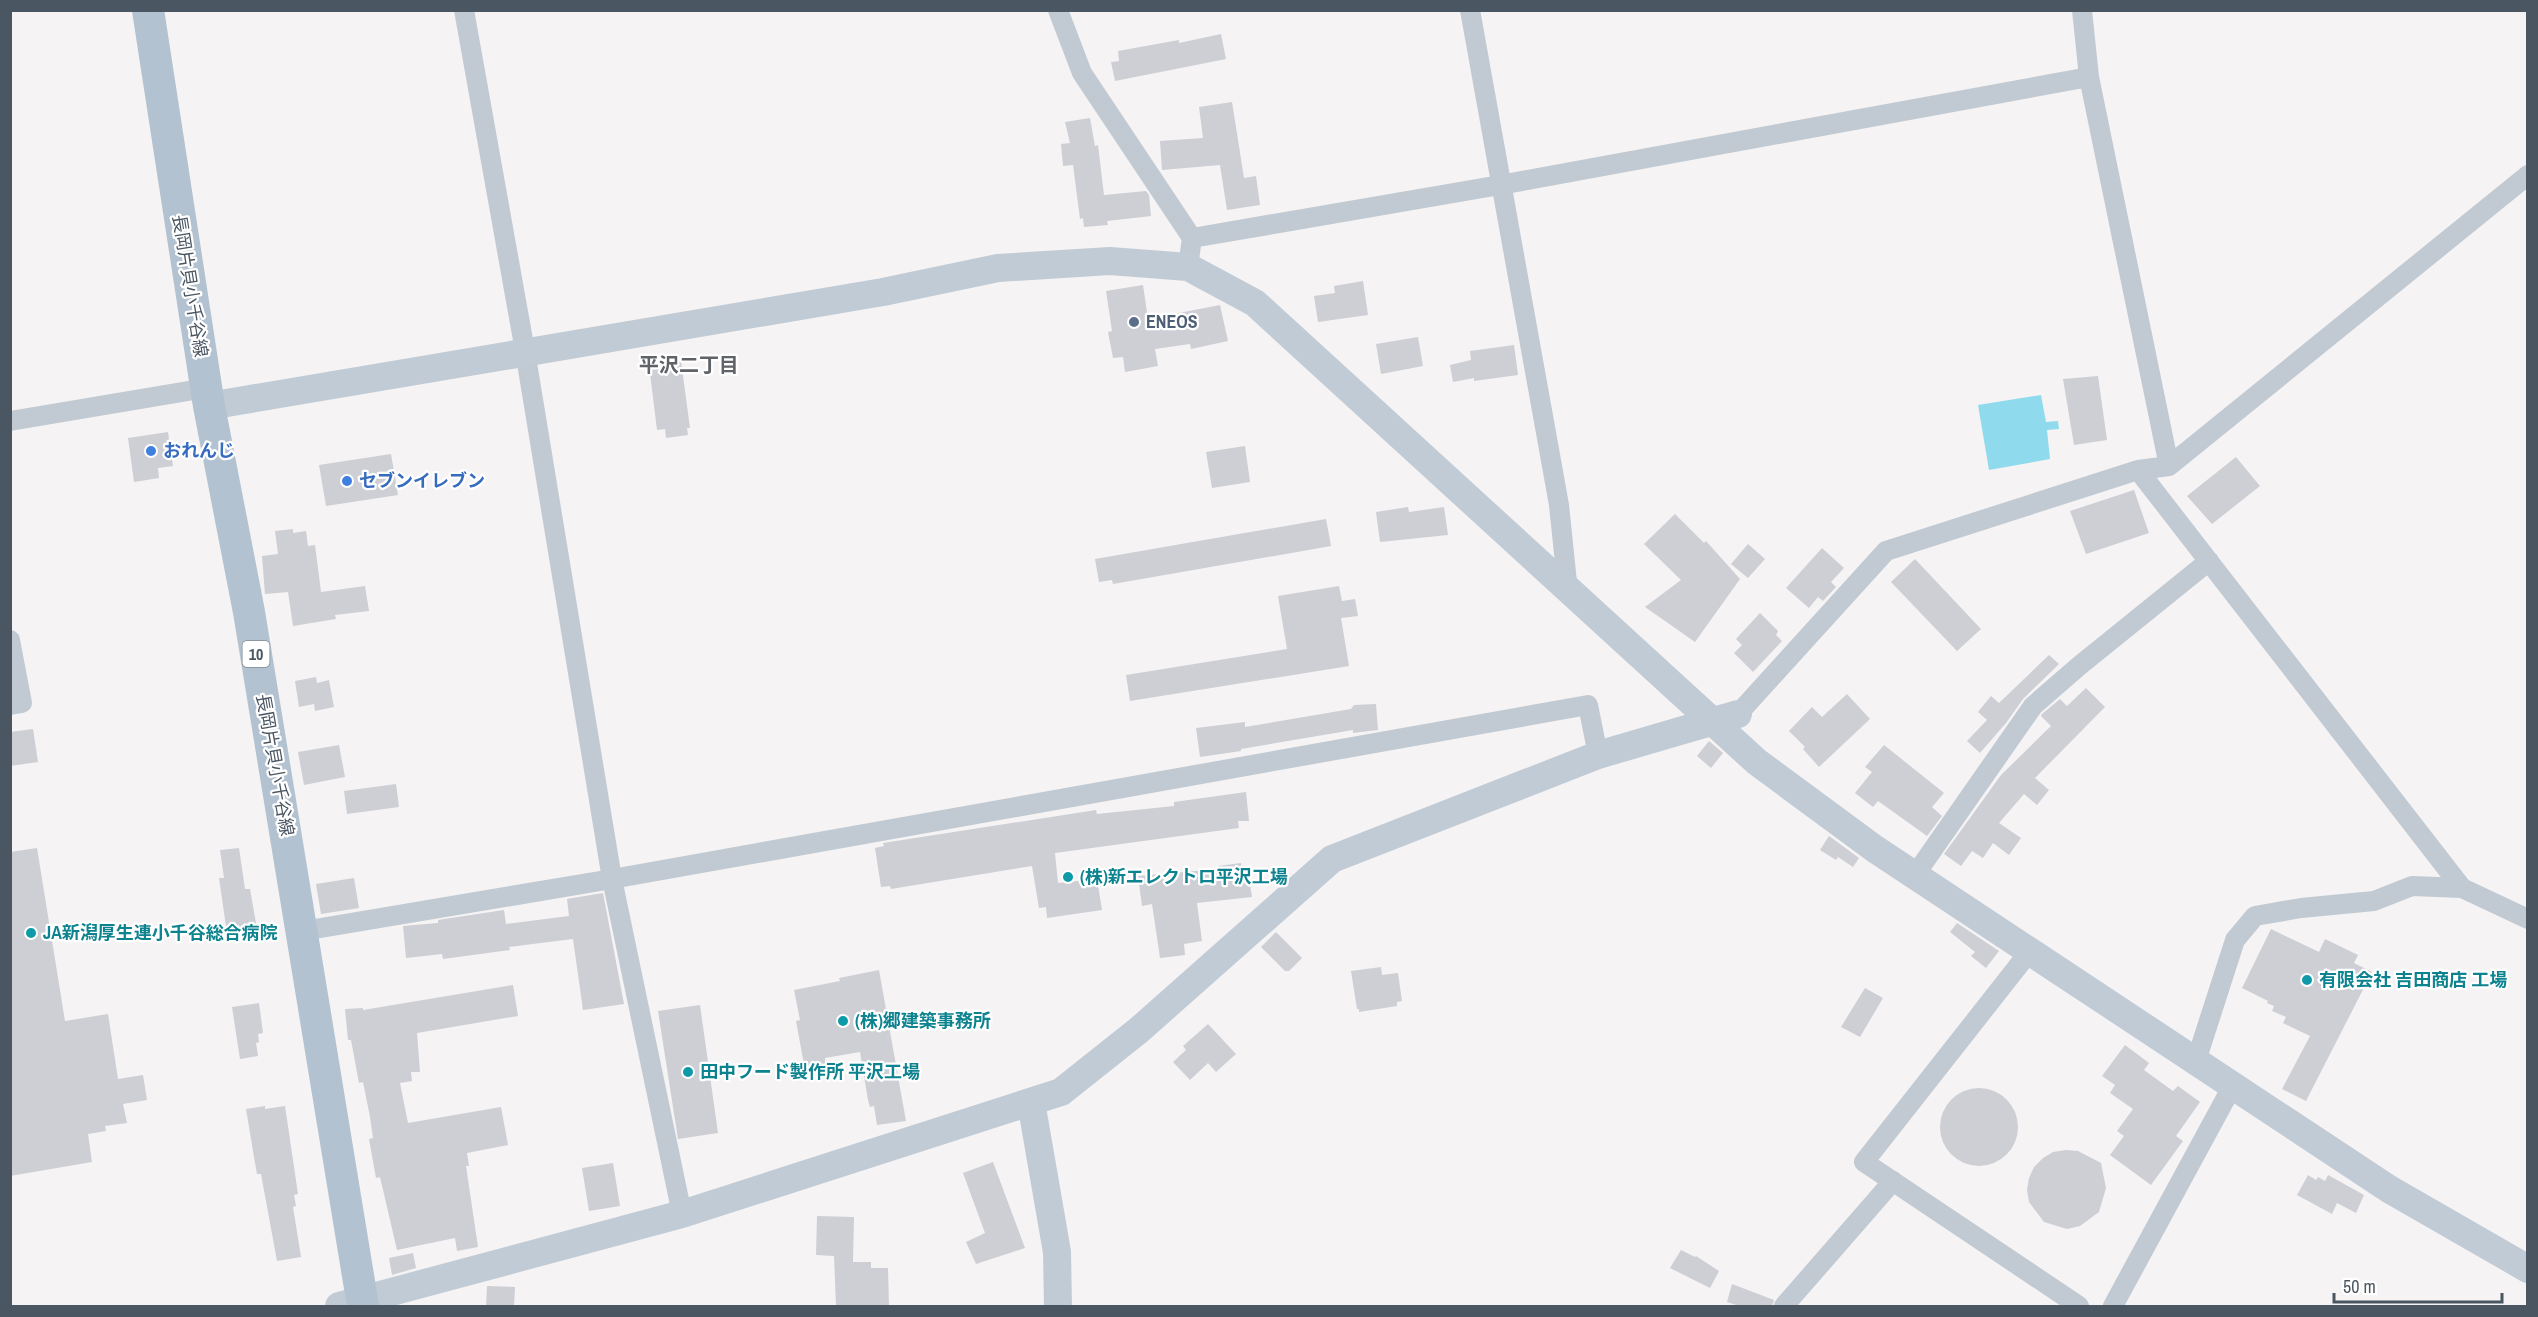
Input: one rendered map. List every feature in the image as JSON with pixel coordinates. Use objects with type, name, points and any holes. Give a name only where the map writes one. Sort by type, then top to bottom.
[{"type":"main road","name":"長岡片貝小千谷線","points":[[148,10],[208,397],[249,612],[303,931],[355,1304]]},
{"type":"main road","points":[[208,397],[525,351],[883,292],[999,268],[1110,261],[1188,267],[1255,303],[1568,592],[1725,717],[1757,762],[1915,875],[2389,1189],[2528,1269]]},
{"type":"main road","points":[[355,1304],[682,1214],[1061,1092],[1130,1037],[1332,859],[1598,755],[1725,717]]},
{"type":"main road","points":[[1031,1102],[1057,1252],[1058,1306]]},
{"type":"street","points":[[464,10],[525,351],[612,879],[682,1214]]},
{"type":"street","points":[[1058,10],[1082,73],[1192,238],[1188,267]]},
{"type":"street","points":[[1470,10],[1559,505],[1568,592]]},
{"type":"street","points":[[2082,10],[2089,77],[2169,466]]},
{"type":"street","points":[[1192,238],[1500,185],[2089,77]]},
{"type":"street","points":[[1725,717],[1886,551],[2138,470],[2169,466],[2528,175]]},
{"type":"street","points":[[10,421],[208,397]]},
{"type":"street","points":[[2138,470],[2462,888]]},
{"type":"street","points":[[1915,875],[2033,706],[2209,561]]},
{"type":"street","points":[[10,640],[22,703],[10,705]]},
{"type":"street","points":[[303,931],[612,879],[1588,705],[1598,755]]},
{"type":"street","points":[[2196,1061],[2235,940],[2255,916],[2301,908],[2374,901],[2412,886],[2462,888],[2528,919]]},
{"type":"street","points":[[2030,951],[1864,1161],[2079,1306]]},
{"type":"street","points":[[2113,1306],[2233,1085]]},
{"type":"street","points":[[1784,1306],[1893,1181]]},
{"type":"water","points":[[2041,395],[2046,422],[2058,421],[2059,429],[2047,430],[2050,459],[1989,470],[1978,405]]},
{"type":"building","points":[[1221,34],[1226,59],[1115,81],[1111,62],[1119,61],[1118,51],[1179,40],[1179,43]]},
{"type":"building","points":[[1232,102],[1244,178],[1256,176],[1260,205],[1227,210],[1220,165],[1162,170],[1160,141],[1203,138],[1199,107]]},
{"type":"building","points":[[1090,118],[1095,146],[1098,145],[1104,195],[1146,191],[1149,195],[1151,216],[1107,221],[1108,225],[1084,227],[1083,218],[1080,219],[1073,165],[1063,166],[1061,144],[1070,143],[1065,122]]},
{"type":"building","points":[[1363,281],[1368,315],[1318,322],[1314,296],[1335,293],[1334,286]]},
{"type":"building","points":[[1143,285],[1148,319],[1220,305],[1228,341],[1191,349],[1190,344],[1155,349],[1158,366],[1125,372],[1123,357],[1113,358],[1108,332],[1112,331],[1106,291]]},
{"type":"building","points":[[1418,337],[1423,366],[1381,374],[1376,344]]},
{"type":"building","points":[[1514,345],[1518,375],[1453,382],[1450,365],[1471,360],[1470,351]]},
{"type":"building","points":[[681,361],[690,428],[687,428],[688,435],[666,438],[665,429],[657,430],[649,365]]},
{"type":"building","points":[[2098,376],[2107,440],[2074,445],[2063,379]]},
{"type":"building","points":[[168,432],[173,466],[158,468],[159,478],[134,482],[128,438]]},
{"type":"building","points":[[1245,446],[1250,482],[1212,488],[1206,452]]},
{"type":"building","points":[[391,454],[398,495],[326,506],[319,465]]},
{"type":"building","points":[[2236,457],[2260,486],[2212,524],[2187,496]]},
{"type":"building","points":[[2134,490],[2149,533],[2086,554],[2070,511]]},
{"type":"building","points":[[1408,507],[1409,512],[1444,507],[1448,535],[1380,542],[1376,512]]},
{"type":"building","points":[[1675,514],[1704,543],[1706,541],[1740,579],[1695,642],[1645,607],[1681,580],[1644,544]]},
{"type":"building","points":[[1326,519],[1331,546],[1113,584],[1112,580],[1099,582],[1095,559]]},
{"type":"building","points":[[293,529],[293,533],[306,531],[308,546],[315,545],[321,592],[365,586],[369,611],[335,615],[336,619],[293,626],[288,592],[265,594],[262,556],[278,554],[275,531]]},
{"type":"building","points":[[1748,544],[1765,559],[1748,578],[1731,564]]},
{"type":"building","points":[[1822,548],[1844,568],[1831,582],[1836,587],[1823,601],[1818,597],[1809,608],[1786,588]]},
{"type":"building","points":[[1915,559],[1981,629],[1957,651],[1891,582]]},
{"type":"building","points":[[1339,586],[1342,601],[1355,599],[1358,616],[1341,618],[1349,666],[1130,701],[1126,675],[1287,649],[1278,596]]},
{"type":"building","points":[[1760,613],[1778,631],[1776,635],[1782,641],[1753,672],[1734,653],[1742,645],[1736,639]]},
{"type":"building","points":[[2049,655],[2059,664],[2023,699],[1980,753],[1967,741],[1987,720],[1978,712],[1991,696],[1999,703]]},
{"type":"building","points":[[316,677],[317,683],[329,680],[334,707],[315,711],[314,704],[299,707],[295,681]]},
{"type":"building","points":[[2086,688],[2105,707],[2035,778],[2049,790],[2037,805],[2024,794],[1999,823],[2021,838],[2009,855],[1993,843],[1983,858],[1972,851],[1961,866],[1944,854],[2001,775],[2051,726],[2041,716],[2042,714],[2060,699],[2067,706]]},
{"type":"building","points":[[1847,694],[1870,719],[1819,767],[1803,749],[1805,747],[1789,731],[1812,707],[1822,717]]},
{"type":"building","points":[[1376,704],[1378,730],[1353,733],[1353,730],[1200,757],[1196,728],[1245,722],[1245,727],[1351,709],[1354,705]]},
{"type":"building","points":[[33,729],[38,762],[10,766],[10,732]]},
{"type":"building","points":[[1709,741],[1723,753],[1711,768],[1697,756]]},
{"type":"building","points":[[339,745],[345,777],[304,785],[298,752]]},
{"type":"building","points":[[1884,745],[1944,793],[1932,807],[1942,816],[1927,836],[1878,801],[1873,807],[1855,793],[1872,772],[1865,767]]},
{"type":"building","points":[[396,784],[399,807],[347,814],[344,791]]},
{"type":"building","points":[[1246,792],[1249,821],[1238,821],[1239,828],[1055,853],[1058,883],[1097,879],[1102,910],[1047,918],[1046,907],[1039,908],[1032,866],[891,889],[890,886],[881,887],[875,848],[884,846],[883,843],[1096,810],[1097,814],[1174,806],[1174,802]]},
{"type":"building","points":[[1829,836],[1859,858],[1853,867],[1838,857],[1836,860],[1820,850]]},
{"type":"building","name":"JA新潟厚生連小千谷総合病院","points":[[37,848],[65,1021],[108,1014],[118,1079],[143,1075],[147,1100],[123,1104],[127,1123],[105,1126],[106,1131],[88,1134],[92,1162],[10,1176],[10,852]]},
{"type":"building","points":[[239,848],[245,889],[250,889],[257,929],[227,933],[219,878],[224,878],[220,850]]},
{"type":"building","points":[[1241,863],[1242,873],[1248,872],[1252,897],[1197,903],[1202,941],[1184,944],[1185,955],[1160,958],[1152,904],[1142,906],[1138,876],[1218,869],[1218,866]]},
{"type":"building","points":[[354,878],[359,908],[321,914],[316,884]]},
{"type":"building","points":[[603,893],[624,1004],[583,1010],[573,939],[509,947],[510,950],[443,959],[442,954],[406,958],[403,926],[438,923],[438,920],[504,910],[506,924],[569,916],[567,899]]},
{"type":"building","points":[[1957,923],[1999,951],[1986,968],[1971,956],[1975,952],[1950,932]]},
{"type":"building","name":"有限会社 吉田商店 工場","points":[[2271,929],[2319,952],[2325,939],[2358,955],[2354,963],[2372,972],[2306,1101],[2282,1089],[2310,1036],[2283,1023],[2286,1017],[2272,1011],[2274,1006],[2242,988]]},
{"type":"building","points":[[1276,932],[1302,958],[1289,971],[1285,971],[1261,947]]},
{"type":"building","points":[[1381,967],[1382,975],[1398,973],[1402,1001],[1397,1002],[1397,1006],[1359,1012],[1351,971]]},
{"type":"building","name":"(株)郷建築事務所","points":[[879,970],[906,1121],[877,1125],[874,1106],[870,1107],[868,1100],[860,1052],[825,1058],[826,1074],[806,1075],[796,1021],[800,1020],[794,990]]},
{"type":"building","points":[[513,985],[518,1016],[417,1033],[420,1072],[411,1072],[412,1081],[400,1083],[408,1123],[501,1107],[508,1145],[467,1153],[469,1166],[466,1166],[478,1247],[457,1251],[455,1238],[397,1250],[380,1177],[376,1178],[369,1139],[373,1138],[370,1117],[363,1082],[359,1083],[351,1040],[348,1040],[345,1009],[363,1008],[363,1010]]},
{"type":"building","points":[[1865,988],[1883,998],[1860,1037],[1841,1027]]},
{"type":"building","points":[[259,1003],[263,1033],[258,1034],[259,1042],[256,1043],[258,1056],[240,1059],[232,1007]]},
{"type":"building","name":"田中フード製作所 平沢工場","points":[[700,1005],[718,1133],[678,1139],[658,1011]]},
{"type":"building","points":[[1208,1024],[1236,1054],[1216,1072],[1208,1063],[1190,1080],[1173,1062],[1186,1050],[1183,1046]]},
{"type":"building","points":[[2125,1045],[2149,1063],[2144,1070],[2173,1091],[2178,1086],[2200,1102],[2176,1136],[2183,1141],[2151,1185],[2110,1155],[2124,1136],[2117,1131],[2133,1109],[2110,1093],[2115,1085],[2102,1076]]},
{"type":"building","points":[[1971,1088],[1987,1088],[2001,1094],[2012,1105],[2018,1119],[2018,1135],[2012,1149],[2001,1160],[1987,1166],[1971,1166],[1957,1160],[1946,1149],[1940,1135],[1940,1119],[1946,1105],[1957,1094]]},
{"type":"building","points":[[265,1106],[265,1109],[285,1106],[298,1194],[294,1195],[296,1206],[293,1207],[301,1257],[277,1261],[261,1174],[257,1174],[246,1109]]},
{"type":"building","points":[[2078,1151],[2101,1163],[2106,1188],[2099,1212],[2080,1226],[2067,1229],[2044,1222],[2029,1202],[2027,1190],[2034,1167],[2053,1152]]},
{"type":"building","points":[[993,1162],[1025,1248],[976,1264],[966,1242],[985,1233],[963,1173]]},
{"type":"building","points":[[613,1163],[620,1206],[589,1211],[582,1168]]},
{"type":"building","points":[[2308,1175],[2316,1180],[2318,1177],[2325,1181],[2328,1175],[2364,1195],[2356,1213],[2337,1203],[2332,1214],[2297,1195]]},
{"type":"building","points":[[817,1216],[854,1217],[853,1262],[871,1262],[871,1268],[888,1268],[889,1306],[836,1306],[834,1256],[816,1255]]},
{"type":"building","points":[[1681,1250],[1696,1256],[1719,1271],[1710,1288],[1670,1268]]},
{"type":"building","points":[[413,1253],[416,1268],[392,1275],[389,1258]]},
{"type":"building","points":[[1732,1284],[1774,1300],[1772,1306],[1739,1306],[1727,1302]]},
{"type":"building","points":[[487,1286],[515,1287],[514,1306],[486,1306]]},
{"type":"place","name":"ENEOS","points":[[1134,322]]},
{"type":"place","name":"おれんじ","points":[[151,451]]},
{"type":"place","name":"セブンイレブン","points":[[347,481]]},
{"type":"place","name":"(株)新エレクトロ平沢工場","points":[[1068,877]]},
{"type":"place","name":"JA新潟厚生連小千谷総合病院","points":[[31,933]]},
{"type":"place","name":"有限会社 吉田商店 工場","points":[[2307,980]]},
{"type":"place","name":"(株)郷建築事務所","points":[[843,1021]]},
{"type":"place","name":"田中フード製作所 平沢工場","points":[[688,1072]]},
{"type":"district","name":"平沢二丁目","points":[[689,365]]}]
